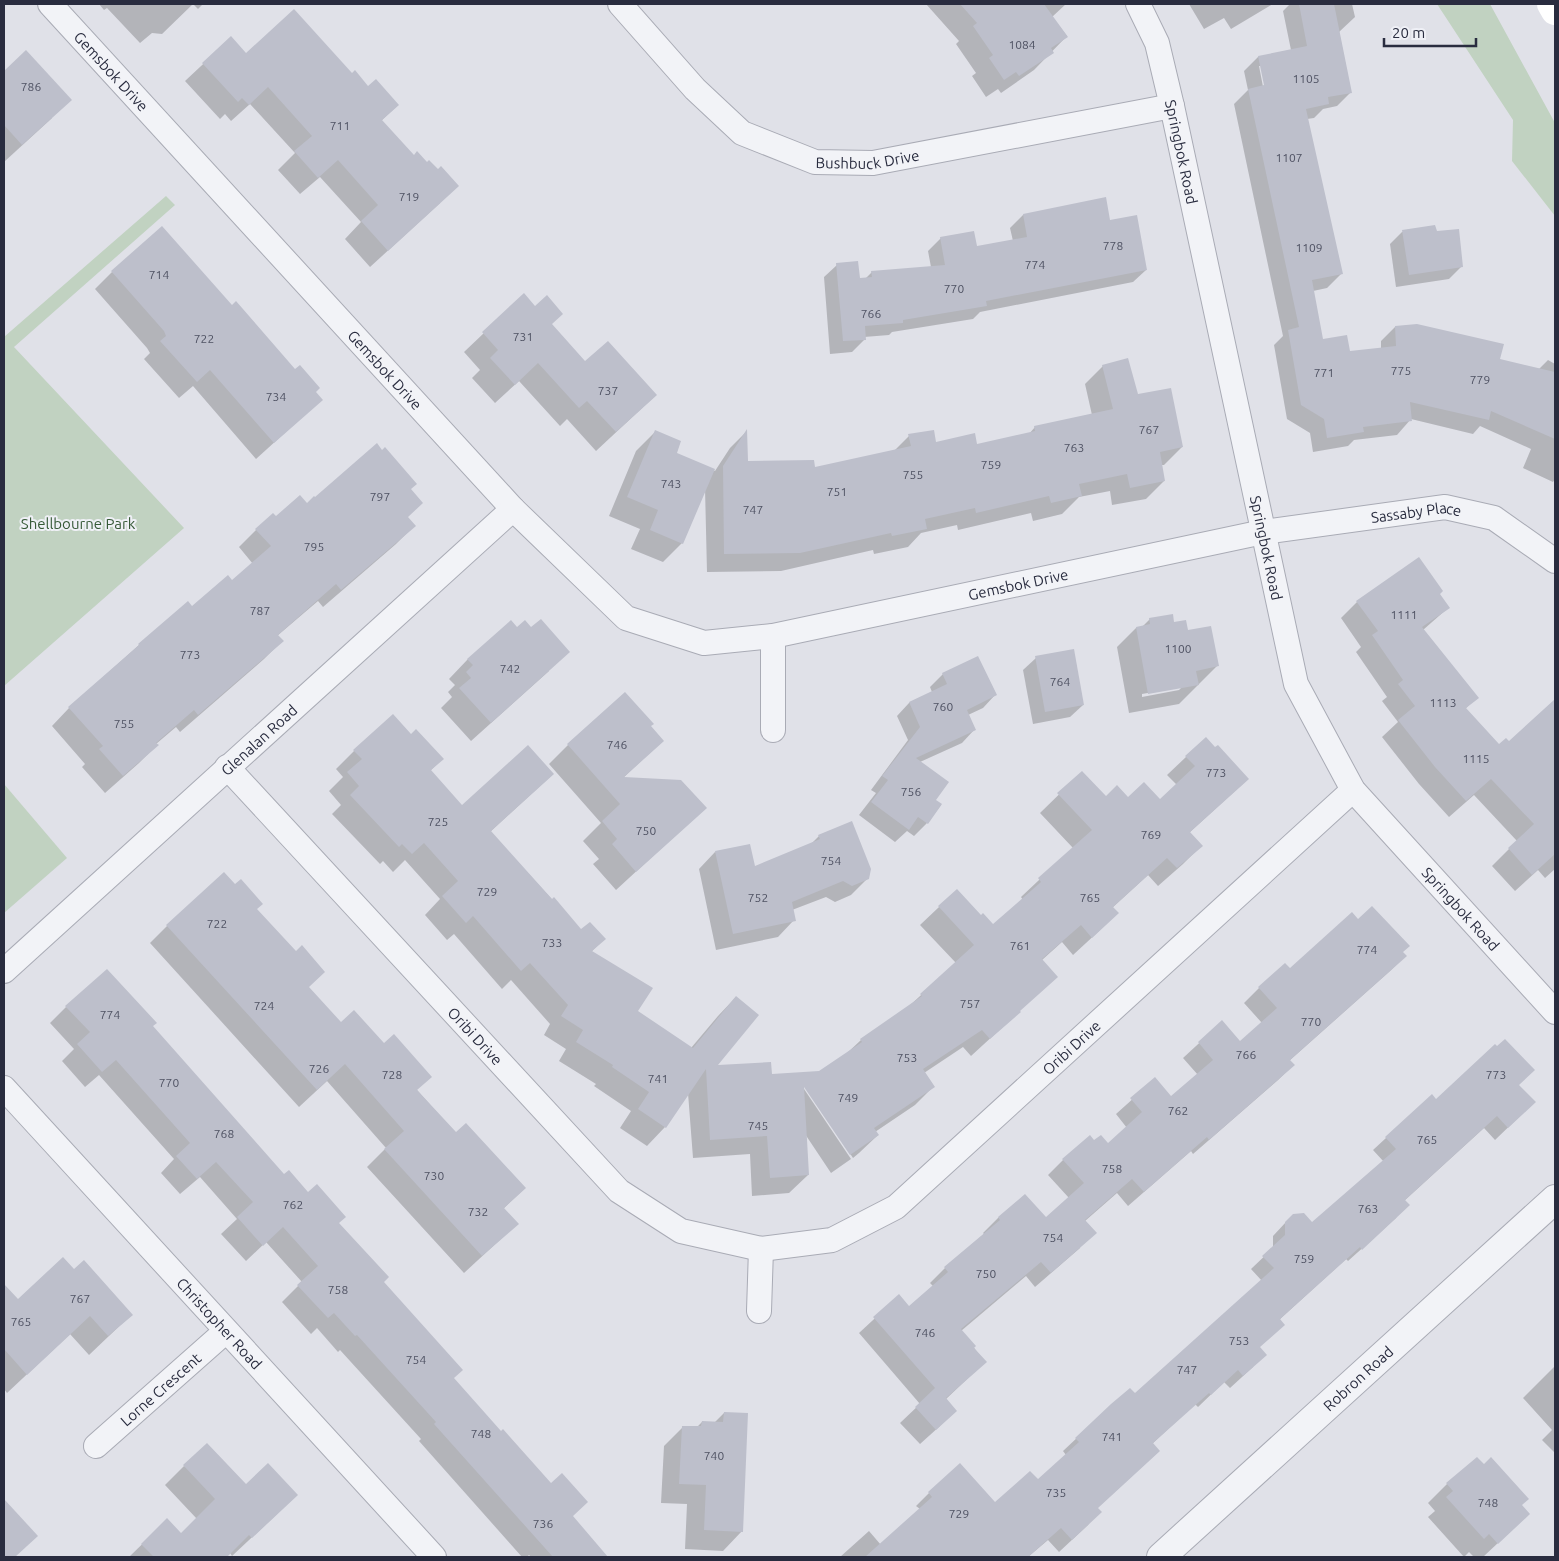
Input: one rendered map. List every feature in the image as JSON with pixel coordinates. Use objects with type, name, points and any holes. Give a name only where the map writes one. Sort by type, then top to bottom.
[{"type":"main road","points":[[1551,4],[1555,11]]},
{"type":"street","name":"Gemsbok Drive","points":[[50,4],[514,509],[626,618],[704,644],[773,636],[1263,532]]},
{"type":"street","name":"Bushbuck Drive","points":[[620,4],[695,89],[742,133],[815,162],[873,163],[1172,106]]},
{"type":"street","name":"Springbok Road","points":[[1138,4],[1157,43],[1172,106],[1296,684],[1353,790],[1555,1012]]},
{"type":"street","name":"Sassaby Place","points":[[1263,532],[1444,506],[1494,518],[1555,561]]},
{"type":"street","name":"Glenalan Road","points":[[4,972],[514,509]]},
{"type":"street","points":[[773,636],[773,730]]},
{"type":"street","name":"Oribi Drive","points":[[227,768],[619,1191],[680,1231],[761,1249],[832,1240],[896,1207],[1353,790]]},
{"type":"street","name":"Christopher Road","points":[[4,1088],[434,1557]]},
{"type":"street","name":"Robron Road","points":[[1161,1557],[1555,1199]]},
{"type":"street","points":[[759,1311],[761,1249]]},
{"type":"street","name":"Lorne Crescent","points":[[96,1446],[226,1331]]},
{"type":"green space","points":[[1437,4],[1490,4],[1555,123],[1555,216],[1512,161],[1513,120]]},
{"type":"green space","name":"Shellbourne Park","points":[[166,196],[175,205],[14,347],[184,528],[4,686],[4,337]]},
{"type":"green space","points":[[4,784],[67,858],[4,913]]},
{"type":"building","points":[[960,4],[1044,4],[1068,37],[1051,48],[1054,53],[1019,76],[1016,72],[1004,80],[989,58],[993,55],[973,26],[977,23]]},
{"type":"building","points":[[1299,4],[1334,4],[1352,93],[1328,97],[1329,104],[1306,109],[1343,274],[1312,280],[1323,339],[1347,335],[1350,351],[1396,346],[1395,326],[1417,324],[1504,344],[1500,359],[1555,372],[1555,439],[1491,411],[1489,420],[1410,402],[1412,421],[1363,427],[1364,432],[1327,438],[1324,419],[1301,405],[1288,330],[1299,327],[1248,89],[1264,85],[1258,56],[1307,46]]},
{"type":"building","points":[[294,9],[352,73],[355,70],[368,86],[376,79],[399,105],[382,120],[414,155],[417,151],[427,162],[429,160],[438,169],[441,166],[459,186],[388,251],[361,221],[378,205],[338,160],[318,178],[294,151],[312,136],[268,87],[249,105],[242,98],[238,102],[202,63],[231,36],[246,53]]},
{"type":"building","points":[[26,50],[72,100],[22,145],[4,125],[4,71]]},
{"type":"building","points":[[1106,197],[1110,220],[1137,215],[1147,270],[986,301],[987,306],[903,320],[903,323],[865,326],[866,340],[843,341],[836,263],[858,261],[860,278],[872,277],[871,271],[945,265],[940,237],[974,231],[977,246],[1027,237],[1023,214]]},
{"type":"building","points":[[1435,225],[1437,231],[1459,229],[1463,267],[1409,275],[1402,230]]},
{"type":"building","points":[[162,226],[232,305],[236,301],[295,369],[300,365],[320,388],[316,392],[323,400],[274,443],[210,370],[197,382],[160,341],[166,336],[164,331],[111,271]]},
{"type":"building","points":[[524,293],[535,306],[547,295],[563,314],[552,324],[585,361],[608,341],[657,395],[616,432],[587,401],[579,408],[538,363],[515,385],[490,358],[498,350],[482,332]]},
{"type":"building","points":[[1128,358],[1138,394],[1171,388],[1183,447],[1160,452],[1165,481],[1130,488],[1127,474],[1079,484],[1082,496],[1051,503],[1049,496],[976,513],[975,508],[925,519],[927,529],[892,536],[891,533],[800,553],[724,554],[723,466],[747,429],[748,461],[814,460],[815,467],[911,446],[908,434],[934,430],[936,442],[975,433],[977,444],[1035,431],[1034,426],[1113,409],[1102,365]]},
{"type":"building","points":[[655,430],[681,441],[677,453],[715,469],[683,544],[650,530],[658,510],[627,497]]},
{"type":"building","points":[[377,443],[382,450],[385,447],[417,484],[411,489],[423,503],[408,517],[416,526],[341,590],[336,584],[278,635],[284,641],[198,715],[194,710],[156,743],[159,745],[123,776],[99,749],[103,746],[68,707],[188,601],[192,606],[228,575],[232,580],[271,546],[255,529],[273,513],[276,516],[300,495],[307,503]]},
{"type":"building","points":[[1419,557],[1443,591],[1440,594],[1450,608],[1422,627],[1479,698],[1466,708],[1499,744],[1506,738],[1509,741],[1555,699],[1555,854],[1532,875],[1508,848],[1534,824],[1491,779],[1466,801],[1435,767],[1398,720],[1415,706],[1398,684],[1403,680],[1372,635],[1378,631],[1356,601]]},
{"type":"building","points":[[1173,614],[1174,622],[1186,620],[1188,630],[1211,626],[1219,666],[1196,671],[1199,685],[1148,694],[1136,627],[1150,624],[1149,618]]},
{"type":"building","points":[[541,619],[570,652],[491,723],[459,688],[471,678],[466,672],[473,665],[467,659],[511,620],[517,627],[525,620],[531,627]]},
{"type":"building","points":[[1074,649],[1084,705],[1045,712],[1035,656]]},
{"type":"building","points":[[978,656],[997,695],[967,710],[976,730],[916,758],[949,782],[936,800],[942,804],[928,824],[918,817],[909,830],[871,802],[888,780],[882,776],[920,727],[909,702],[947,684],[942,673]]},
{"type":"building","points":[[625,692],[654,724],[651,726],[664,741],[624,777],[681,780],[707,808],[636,872],[612,844],[617,839],[602,821],[620,804],[567,744]]},
{"type":"building","points":[[393,714],[411,734],[416,729],[444,759],[431,770],[462,805],[528,745],[554,774],[491,831],[552,899],[554,897],[581,929],[590,922],[606,939],[592,951],[653,988],[638,1011],[693,1048],[736,996],[759,1015],[718,1065],[771,1062],[772,1074],[819,1071],[862,1042],[860,1039],[922,996],[920,994],[974,945],[938,906],[957,889],[981,915],[983,913],[993,924],[1041,882],[1038,878],[1092,830],[1057,793],[1082,771],[1106,796],[1117,785],[1128,797],[1144,782],[1160,799],[1195,766],[1185,756],[1206,737],[1215,747],[1218,745],[1249,779],[1190,832],[1203,846],[1177,868],[1167,858],[1113,907],[1119,913],[1092,938],[1081,925],[1042,959],[1058,977],[1021,1012],[990,1039],[982,1030],[923,1069],[935,1087],[874,1128],[879,1135],[850,1155],[804,1087],[809,1175],[770,1178],[767,1136],[710,1140],[706,1069],[666,1128],[638,1109],[649,1092],[612,1067],[613,1065],[576,1042],[583,1030],[561,1016],[568,1005],[530,963],[521,971],[473,916],[466,923],[442,896],[458,881],[424,843],[412,854],[402,844],[399,847],[350,795],[359,786],[347,772],[362,759],[353,750]]},
{"type":"building","points":[[852,821],[871,869],[869,879],[852,886],[843,881],[792,902],[796,921],[733,934],[715,851],[750,844],[755,866],[820,839],[818,835]]},
{"type":"building","points":[[224,872],[235,884],[241,879],[263,904],[257,909],[296,951],[302,945],[325,972],[309,987],[341,1022],[354,1010],[384,1043],[394,1034],[432,1077],[417,1090],[456,1132],[466,1123],[526,1188],[504,1208],[519,1224],[482,1256],[384,1149],[404,1131],[345,1064],[317,1090],[166,925]]},
{"type":"building","points":[[1372,906],[1410,946],[1403,952],[1407,956],[1290,1060],[1295,1065],[1209,1140],[1207,1137],[1144,1192],[1132,1179],[1085,1220],[1097,1233],[1051,1273],[1041,1262],[961,1329],[976,1346],[974,1348],[987,1362],[946,1398],[957,1411],[936,1430],[915,1407],[935,1388],[873,1317],[899,1294],[909,1306],[948,1272],[944,1267],[1000,1220],[998,1217],[1025,1194],[1046,1217],[1084,1183],[1062,1159],[1090,1135],[1094,1140],[1101,1135],[1108,1143],[1142,1112],[1130,1098],[1155,1077],[1171,1096],[1213,1060],[1198,1042],[1222,1020],[1240,1041],[1277,1008],[1258,987],[1285,963],[1290,968],[1352,912],[1358,919]]},
{"type":"building","points":[[107,969],[157,1023],[153,1026],[284,1174],[289,1170],[308,1192],[317,1184],[346,1217],[339,1223],[389,1277],[384,1282],[463,1370],[454,1378],[551,1483],[562,1473],[588,1502],[573,1516],[608,1557],[553,1557],[434,1424],[436,1422],[357,1335],[355,1336],[334,1313],[328,1318],[297,1285],[318,1266],[283,1227],[263,1246],[237,1217],[253,1202],[216,1162],[197,1179],[176,1156],[190,1143],[116,1060],[102,1072],[77,1044],[90,1032],[65,1006]]},
{"type":"building","points":[[1505,1039],[1535,1070],[1519,1085],[1536,1102],[1508,1128],[1497,1116],[1405,1200],[1410,1205],[1362,1250],[1360,1247],[1280,1319],[1285,1325],[1260,1347],[1267,1355],[1243,1376],[1238,1370],[1153,1443],[1160,1451],[1098,1508],[1102,1512],[1072,1540],[1061,1528],[1028,1557],[865,1557],[932,1497],[928,1492],[960,1463],[995,1502],[1030,1471],[1038,1479],[1079,1442],[1075,1438],[1111,1404],[1130,1388],[1135,1393],[1274,1268],[1262,1256],[1285,1235],[1285,1222],[1293,1214],[1304,1213],[1312,1222],[1396,1149],[1385,1137],[1432,1094],[1436,1099],[1495,1044],[1497,1046]]},
{"type":"building","points":[[63,1257],[74,1269],[84,1260],[133,1315],[108,1336],[90,1316],[27,1375],[4,1349],[4,1284],[18,1299]]},
{"type":"building","points":[[724,1412],[748,1413],[743,1532],[704,1530],[706,1485],[679,1484],[682,1426],[701,1426],[702,1421],[723,1422]]},
{"type":"building","points":[[207,1443],[246,1484],[268,1463],[298,1495],[252,1538],[249,1535],[227,1557],[154,1557],[141,1544],[167,1518],[181,1533],[215,1499],[183,1465]]},
{"type":"building","points":[[1477,1457],[1484,1464],[1491,1457],[1529,1499],[1522,1505],[1530,1514],[1498,1544],[1489,1534],[1484,1539],[1446,1497],[1453,1491],[1446,1483]]},
{"type":"building","points":[[4,1499],[38,1536],[15,1557],[4,1557]]}]
